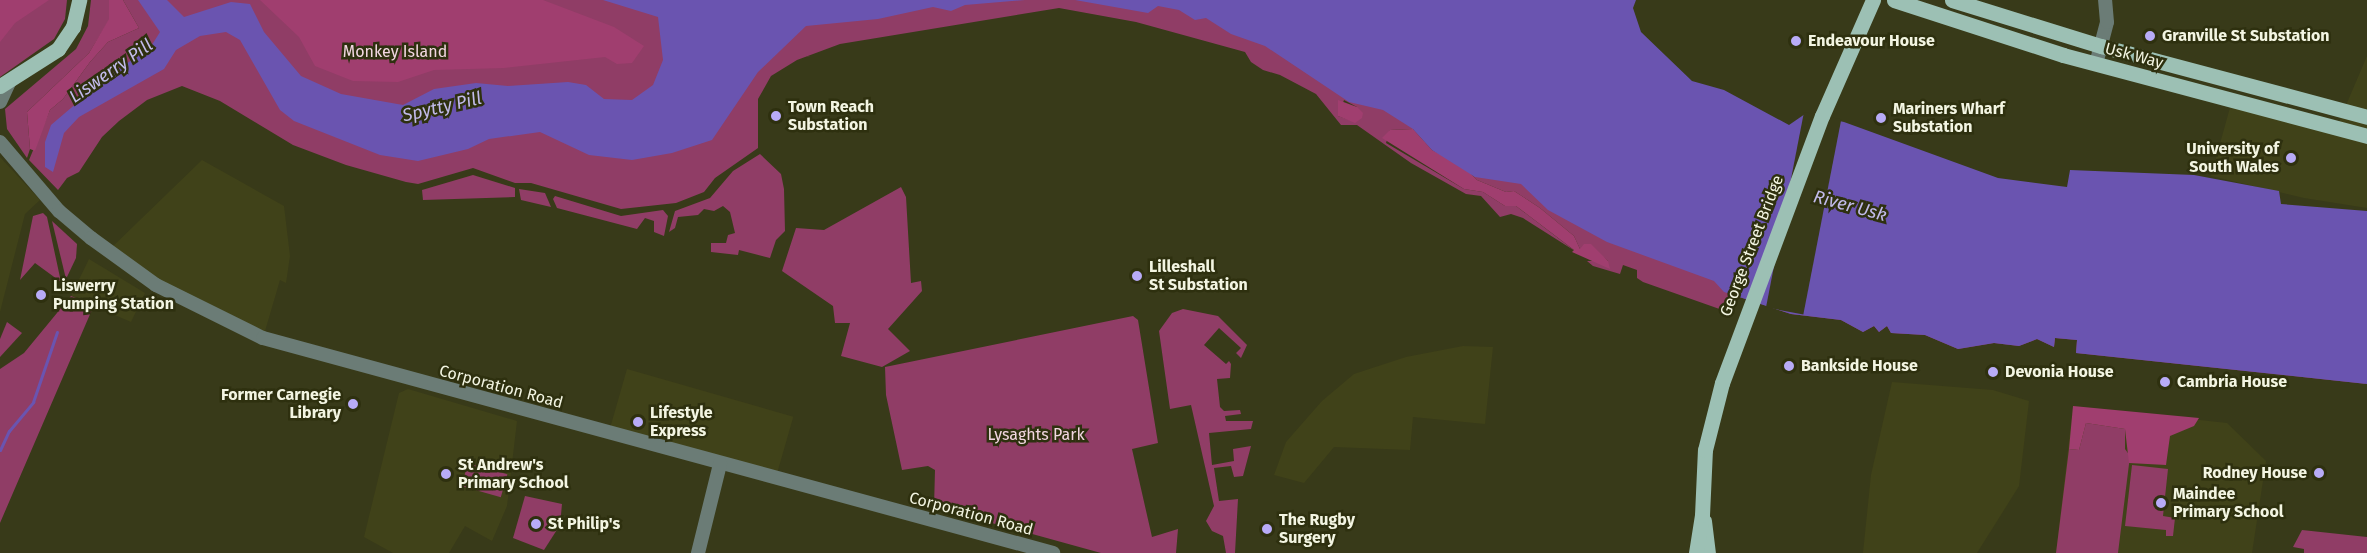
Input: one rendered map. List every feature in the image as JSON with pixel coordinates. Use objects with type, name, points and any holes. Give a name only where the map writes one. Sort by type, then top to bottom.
[{"type":"main road","points":[[5,84],[47,58],[66,40],[77,14],[79,0]]},
{"type":"main road","name":"George Street Bridge","points":[[1696,553],[1702,515],[1705,450],[1731,356],[1822,116],[1873,0]]},
{"type":"main road","name":"Usk Way","points":[[1894,0],[2096,64],[2367,136]]},
{"type":"main road","name":"Usk Way","points":[[1952,0],[2101,46],[2367,117]]},
{"type":"main road","name":"George Street Bridge","points":[[1702,515],[1708,553]]},
{"type":"street","points":[[2096,64],[2107,22],[2105,0]]},
{"type":"street","points":[[0,102],[5,84]]},
{"type":"street","name":"Corporation Road","points":[[0,142],[53,206],[156,285],[263,338],[1053,553]]},
{"type":"street","points":[[698,553],[720,464]]},
{"type":"shaded area","name":"University of South Wales","points":[[2367,56],[2367,208],[2304,198],[2211,176],[2231,104],[2335,131]]},
{"type":"shaded area","points":[[0,157],[40,200],[25,214],[0,312]]},
{"type":"shaded area","points":[[202,160],[284,206],[290,256],[286,283],[280,280],[263,338],[108,251]]},
{"type":"shaded area","points":[[89,259],[145,293],[131,322],[71,296]]},
{"type":"shaded area","points":[[1463,346],[1493,347],[1485,424],[1413,417],[1410,450],[1334,447],[1304,483],[1274,475],[1286,442],[1322,401],[1354,374],[1406,357]]},
{"type":"shaded area","points":[[627,369],[793,417],[775,480],[609,432]]},
{"type":"shaded area","points":[[1892,382],[1993,390],[2029,401],[2019,486],[1977,553],[1863,553],[1871,475]]},
{"type":"shaded area","name":"St Andrew's Primary School","points":[[408,389],[517,421],[507,506],[492,541],[465,526],[449,553],[393,553],[364,537],[399,393]]},
{"type":"shaded area","name":"Maindee Primary School","points":[[2073,406],[2227,423],[2266,461],[2252,553],[2056,553]]},
{"type":"green space","points":[[0,0],[67,0],[65,19],[54,39],[0,77]]},
{"type":"green space","points":[[0,0],[49,0],[15,23],[0,42]]},
{"type":"green space","points":[[91,0],[109,0],[110,19],[89,53],[27,112],[30,149],[27,158],[7,129],[5,109],[76,49],[88,26]]},
{"type":"green space","points":[[109,0],[123,0],[139,28],[108,42],[63,99],[50,110],[35,151],[30,149],[27,112],[89,53],[109,19]]},
{"type":"green space","points":[[123,0],[1262,0],[2367,384],[2076,353],[2077,340],[2055,338],[2054,347],[2037,339],[2019,346],[1994,343],[1958,349],[1925,335],[1891,333],[1887,326],[1879,332],[1874,326],[1863,332],[1841,320],[1791,314],[1734,295],[1728,312],[1643,282],[1637,278],[1637,270],[1623,265],[1620,274],[1593,266],[1587,261],[1608,261],[1595,250],[1580,249],[1574,236],[1540,208],[1514,191],[1506,192],[1477,180],[1462,165],[1432,150],[1413,129],[1390,130],[1386,143],[1464,189],[1483,192],[1505,206],[1516,206],[1575,251],[1523,218],[1511,214],[1500,217],[1481,196],[1466,194],[1411,163],[1357,125],[1341,125],[1316,94],[1280,75],[1263,70],[1251,62],[1245,52],[1136,22],[1059,8],[840,44],[797,60],[771,76],[758,99],[758,148],[715,178],[704,192],[676,203],[621,209],[531,183],[515,183],[473,168],[418,184],[406,182],[346,165],[293,145],[220,101],[182,86],[147,100],[119,121],[102,137],[79,172],[67,178],[58,190],[29,160],[50,110],[63,99],[108,42],[139,28]],"holes":[[[1344,100],[1357,107],[1355,122],[1338,116]]]},
{"type":"green space","name":"Monkey Island","points":[[260,0],[543,0],[614,27],[644,46],[632,63],[617,64],[605,57],[504,68],[434,70],[398,82],[353,81],[315,66],[299,37]]},
{"type":"green space","points":[[1338,100],[1357,107],[1363,113],[1362,118],[1355,123],[1338,116]]},
{"type":"green space","points":[[1413,129],[1432,150],[1462,165],[1477,180],[1506,192],[1514,191],[1540,208],[1574,236],[1580,249],[1584,244],[1591,244],[1608,261],[1610,269],[1572,252],[1574,250],[1516,206],[1505,206],[1483,192],[1464,189],[1382,138],[1390,130]]},
{"type":"green space","points":[[760,154],[781,174],[784,189],[785,231],[776,240],[770,258],[739,250],[738,255],[711,252],[711,243],[726,243],[728,235],[735,233],[730,212],[723,206],[714,211],[704,209],[698,215],[678,217],[675,228],[669,232],[675,211],[710,198],[733,171]]},
{"type":"green space","points":[[473,175],[515,188],[515,197],[423,200],[422,190]]},
{"type":"green space","points":[[901,187],[906,197],[911,283],[921,281],[922,291],[888,329],[910,351],[882,367],[841,356],[850,323],[835,323],[833,306],[782,271],[796,228],[824,230]]},
{"type":"green space","points":[[519,189],[545,193],[551,207],[521,200]]},
{"type":"green space","points":[[555,196],[621,216],[663,210],[668,216],[664,236],[654,232],[654,221],[645,218],[637,229],[557,208],[553,199]]},
{"type":"green space","points":[[43,213],[47,217],[61,282],[35,263],[20,280],[33,216]]},
{"type":"green space","points":[[52,221],[77,244],[76,258],[66,279]]},
{"type":"green space","points":[[71,296],[94,305],[0,523],[0,369],[24,353]]},
{"type":"green space","points":[[1183,309],[1218,316],[1247,345],[1241,358],[1236,353],[1241,348],[1219,328],[1204,345],[1226,364],[1229,361],[1231,364],[1230,378],[1217,379],[1220,407],[1224,411],[1240,410],[1241,414],[1225,416],[1226,421],[1253,421],[1251,429],[1209,433],[1212,465],[1234,461],[1233,449],[1251,446],[1243,476],[1234,477],[1231,466],[1214,468],[1219,501],[1238,499],[1235,553],[1226,553],[1223,536],[1212,531],[1206,521],[1214,506],[1191,405],[1170,409],[1159,331],[1172,313]]},
{"type":"green space","name":"Lysaghts Park","points":[[1133,316],[1138,320],[1158,443],[1132,449],[1152,537],[1178,529],[1176,553],[1101,553],[934,507],[935,470],[928,466],[902,470],[886,395],[885,367]]},
{"type":"green space","points":[[7,322],[22,333],[0,357],[0,339]]},
{"type":"green space","points":[[2073,406],[2199,418],[2194,426],[2170,436],[2166,465],[2129,463],[2125,429],[2086,423],[2079,450],[2069,449]]},
{"type":"green space","points":[[2086,423],[2125,429],[2125,449],[2130,456],[2118,553],[2056,553],[2069,449],[2079,450]]},
{"type":"green space","points":[[468,463],[507,474],[501,497],[461,486]]},
{"type":"green space","points":[[2132,465],[2168,469],[2163,516],[2175,518],[2173,536],[2166,536],[2166,530],[2125,526]]},
{"type":"green space","points":[[525,496],[562,504],[560,525],[544,550],[513,538]]},
{"type":"green space","points":[[2302,530],[2367,537],[2367,553],[2304,553],[2304,549],[2293,547]]},
{"type":"water","name":"Spytty Pill","points":[[138,0],[167,0],[184,17],[231,2],[250,4],[264,32],[301,76],[341,94],[403,105],[434,89],[476,83],[508,86],[568,82],[586,85],[604,99],[632,100],[653,85],[663,60],[658,17],[603,0],[1025,0],[965,5],[951,11],[933,7],[878,19],[806,26],[758,72],[712,140],[672,153],[632,160],[589,155],[540,132],[489,139],[468,149],[418,161],[380,155],[294,121],[280,110],[240,40],[226,32],[200,36],[176,50],[164,69],[79,117],[64,133],[53,172],[45,167],[45,142],[51,125],[112,73],[150,48],[160,32]]},
{"type":"water","name":"River Usk","points":[[1075,0],[1636,0],[1633,8],[1641,32],[1692,81],[1724,90],[1789,125],[1805,114],[1844,122],[1998,178],[2067,187],[2070,170],[2194,175],[2279,191],[2281,204],[2367,211],[2367,384],[2076,353],[2077,340],[2055,338],[2054,347],[2037,339],[2019,346],[1994,343],[1958,349],[1925,335],[1891,333],[1887,326],[1879,332],[1874,326],[1863,332],[1841,320],[1791,314],[1724,292],[1714,281],[1607,242],[1548,210],[1521,184],[1475,177],[1432,150],[1413,129],[1383,110],[1349,102],[1265,46],[1231,34],[1206,18],[1195,20],[1179,10],[1158,6],[1148,13]]},
{"type":"pier","points":[[1804,112],[1841,119],[1803,315],[1766,307]]},
{"type":"waterway","points":[[0,450],[9,431],[33,402],[57,332]]},
{"type":"place","name":"Granville St Substation","points":[[2150,36]]},
{"type":"place","name":"Endeavour House","points":[[1796,41]]},
{"type":"place","name":"Town Reach Substation","points":[[776,116]]},
{"type":"place","name":"Mariners Wharf Substation","points":[[1881,118]]},
{"type":"place","name":"University of South Wales","points":[[2291,158]]},
{"type":"place","name":"Lilleshall St Substation","points":[[1137,276]]},
{"type":"place","name":"Liswerry Pumping Station","points":[[41,295]]},
{"type":"place","name":"Bankside House","points":[[1789,366]]},
{"type":"place","name":"Devonia House","points":[[1993,372]]},
{"type":"place","name":"Cambria House","points":[[2165,382]]},
{"type":"place","name":"Former Carnegie Library","points":[[353,404]]},
{"type":"place","name":"Lifestyle Express","points":[[638,422]]},
{"type":"place","name":"Rodney House","points":[[2319,473]]},
{"type":"place","name":"St Andrew's Primary School","points":[[446,474]]},
{"type":"place","name":"Maindee Primary School","points":[[2161,503]]},
{"type":"place","name":"St Philip's","points":[[536,524]]},
{"type":"place","name":"The Rugby Surgery","points":[[1267,529]]},
{"type":"water label","name":"Liswerry Pill","points":[[111,71]]}]
